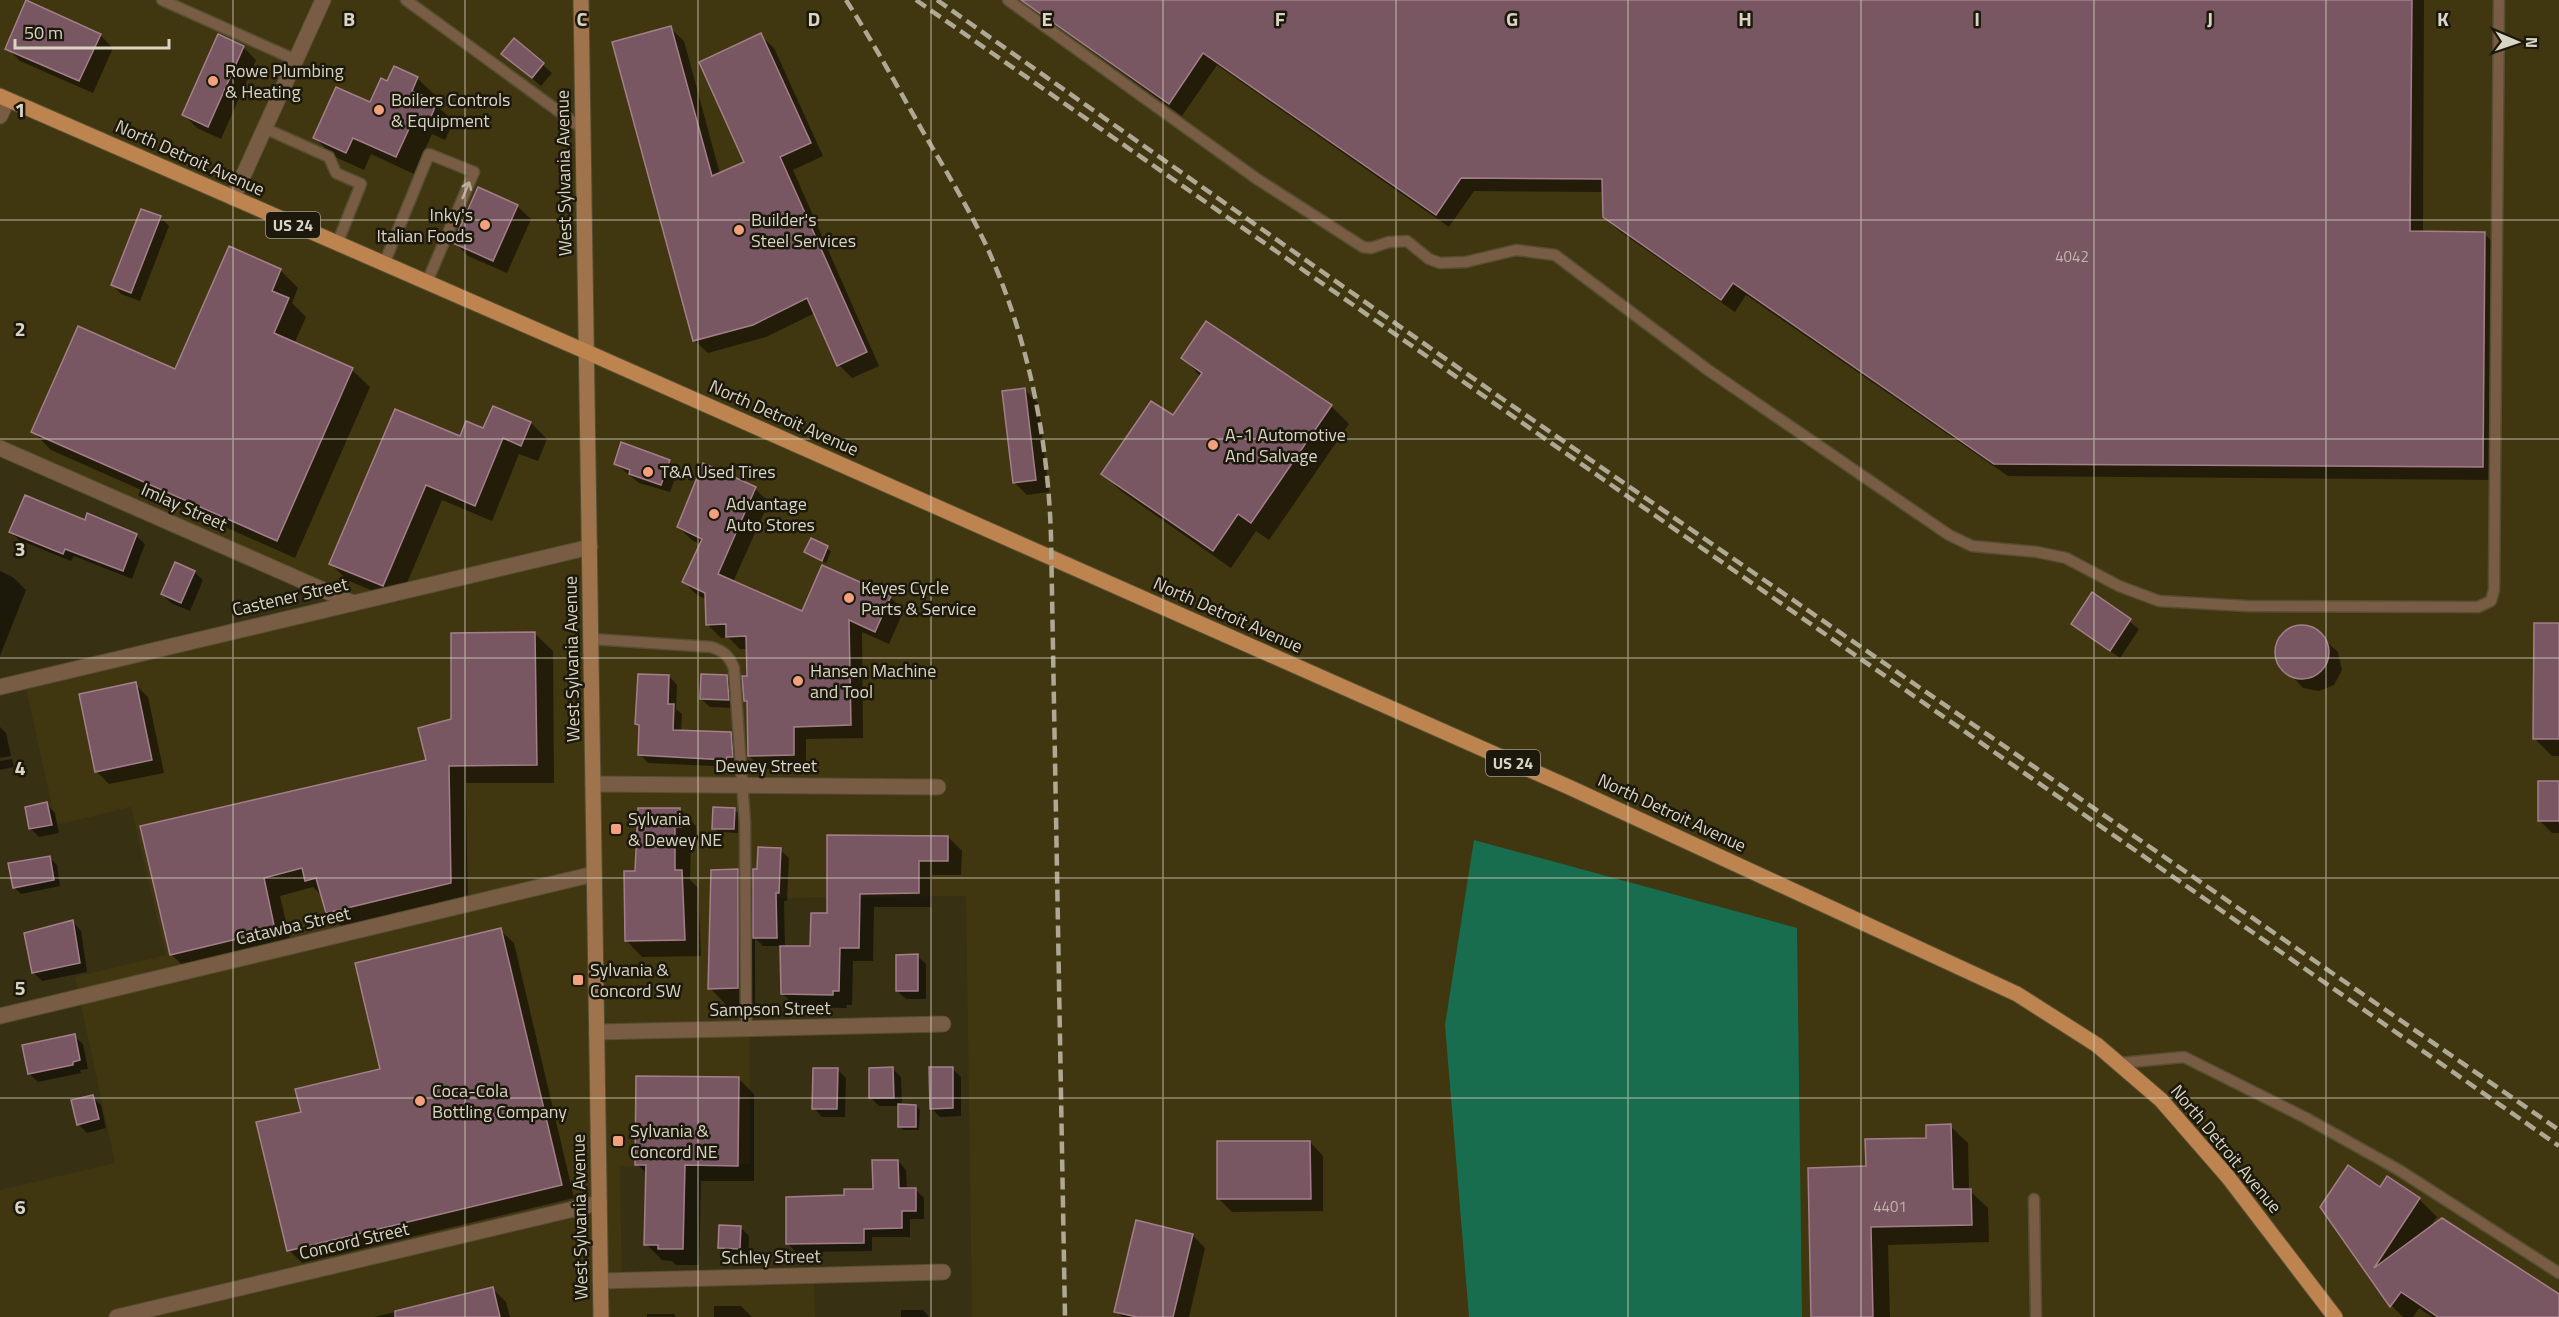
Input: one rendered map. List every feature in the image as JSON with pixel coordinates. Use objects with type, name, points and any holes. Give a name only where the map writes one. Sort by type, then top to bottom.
[{"type":"main road","name":"West Sylvania Avenue","points":[[581,0],[601,1317]]},
{"type":"main road","name":"North Detroit Avenue","points":[[4,98],[587,352],[1571,789],[1974,972],[2048,1013],[2120,1063],[2161,1100],[2185,1125],[2335,1317]]},
{"type":"street","points":[[233,198],[323,0]]},
{"type":"street","points":[[0,116],[4,98]]},
{"type":"street","name":"Imlay Street","points":[[0,448],[353,603]]},
{"type":"street","name":"Castener Street","points":[[0,687],[590,547]]},
{"type":"street","name":"Dewey Street","points":[[593,784],[938,787]]},
{"type":"street","name":"Catawba Street","points":[[0,1016],[594,874]]},
{"type":"street","name":"Sampson Street","points":[[597,1032],[944,1024]]},
{"type":"street","name":"Concord Street","points":[[117,1317],[599,1203]]},
{"type":"street","name":"Schley Street","points":[[600,1281],[943,1272]]},
{"type":"lane","points":[[162,0],[296,60]]},
{"type":"lane","points":[[406,0],[583,129]]},
{"type":"lane","points":[[1008,0],[1257,179],[1363,247],[1371,248],[1389,242],[1407,241],[1429,259],[1440,263],[1473,261],[1516,250],[1555,255],[1708,370],[1949,535],[1972,546],[2037,552],[2066,558],[2119,586],[2159,601],[2247,606],[2478,607],[2491,601],[2494,590],[2499,0]]},
{"type":"lane","points":[[264,128],[329,157],[336,173],[362,184],[337,244]]},
{"type":"lane","points":[[384,264],[429,154],[474,172],[427,282]]},
{"type":"lane","points":[[591,639],[711,647],[722,650],[730,658],[734,668],[738,698],[746,822],[747,1029]]},
{"type":"lane","points":[[2120,1063],[2184,1058],[2306,1118],[2399,1170],[2559,1273]]},
{"type":"lane","points":[[2034,1199],[2036,1317]]},
{"type":"shaded area","points":[[0,0],[2559,0],[2559,1317],[972,1317],[966,896],[749,898],[750,1164],[620,1166],[622,1284],[814,1279],[815,1317],[0,1317],[0,1190],[115,1163],[75,977],[166,955],[131,807],[56,825],[26,688],[351,603],[0,448]]},
{"type":"green space","points":[[1474,840],[1797,928],[1802,1317],[1469,1317],[1445,1025]]},
{"type":"building","points":[[26,0],[101,34],[79,81],[5,49]]},
{"type":"building","points":[[1021,0],[2412,0],[2410,231],[2485,232],[2483,467],[1994,464],[1733,283],[1721,300],[1603,217],[1602,179],[1461,178],[1436,215],[1203,53],[1169,104]]},
{"type":"building","name":"Builder's Steel Services","points":[[671,26],[712,176],[744,162],[699,62],[761,33],[811,143],[780,157],[867,352],[837,366],[807,298],[753,325],[693,341],[612,42]]},
{"type":"building","name":"Rowe Plumbing & Heating","points":[[218,34],[244,46],[208,127],[182,115]]},
{"type":"building","points":[[514,38],[544,63],[532,78],[501,54]]},
{"type":"building","name":"Boilers Controls & Equipment","points":[[394,66],[418,77],[412,91],[437,102],[428,124],[414,118],[396,157],[353,138],[346,153],[313,138],[336,87],[370,102],[381,78],[387,81]]},
{"type":"building","name":"Inky's Italian Foods","points":[[478,187],[518,205],[493,261],[453,243]]},
{"type":"building","points":[[141,209],[161,216],[131,293],[111,285]]},
{"type":"building","points":[[229,246],[281,269],[272,291],[289,298],[274,333],[353,368],[277,541],[31,432],[78,326],[175,369]]},
{"type":"building","name":"A-1 Automotive And Salvage","points":[[1206,321],[1332,405],[1251,523],[1238,514],[1213,551],[1101,474],[1151,401],[1173,415],[1202,373],[1181,358]]},
{"type":"building","points":[[1025,388],[1036,480],[1013,483],[1002,391]]},
{"type":"building","points":[[493,406],[531,422],[521,446],[503,438],[475,506],[426,485],[383,586],[329,564],[395,409],[460,436],[466,421],[483,428]]},
{"type":"building","name":"T&A Used Tires","points":[[621,442],[670,460],[661,485],[629,474],[630,470],[614,464]]},
{"type":"building","name":"Hansen Machine and Tool","points":[[703,463],[756,487],[718,574],[802,611],[822,565],[891,596],[875,632],[849,620],[851,725],[794,727],[794,755],[748,756],[747,701],[744,701],[742,676],[747,676],[746,636],[726,637],[726,624],[706,625],[705,593],[682,582],[702,539],[677,527]]},
{"type":"building","points":[[25,495],[85,520],[87,513],[137,534],[123,571],[65,549],[63,554],[9,532]]},
{"type":"building","points":[[811,538],[828,546],[822,561],[804,552]]},
{"type":"building","points":[[175,562],[195,571],[181,603],[161,594]]},
{"type":"building","points":[[2092,592],[2131,619],[2110,651],[2071,624]]},
{"type":"building","points":[[2534,623],[2559,623],[2559,739],[2533,739]]},
{"type":"building","points":[[2297,625],[2307,625],[2321,633],[2327,642],[2329,652],[2327,662],[2321,671],[2307,679],[2297,679],[2280,667],[2275,657],[2275,647],[2287,630]]},
{"type":"building","points":[[535,632],[537,765],[449,766],[451,883],[326,913],[316,878],[305,881],[302,868],[264,878],[275,930],[170,955],[140,826],[426,760],[418,728],[451,719],[451,633]]},
{"type":"building","points":[[638,674],[669,675],[668,704],[674,704],[673,730],[731,732],[733,757],[727,757],[726,760],[638,755],[639,725],[635,724]]},
{"type":"building","points":[[701,674],[727,675],[729,700],[700,699]]},
{"type":"building","points":[[136,682],[152,760],[95,772],[79,694]]},
{"type":"building","points":[[2538,781],[2559,781],[2559,821],[2538,821]]},
{"type":"building","points":[[47,802],[52,825],[29,829],[25,807]]},
{"type":"building","points":[[713,807],[735,808],[734,829],[712,829]]},
{"type":"building","points":[[638,808],[680,808],[681,827],[675,827],[675,870],[682,870],[685,940],[625,941],[624,871],[635,871]]},
{"type":"building","points":[[827,835],[948,836],[948,861],[919,861],[919,893],[860,894],[859,948],[840,948],[839,991],[833,991],[833,995],[781,994],[780,946],[810,946],[811,913],[827,913]]},
{"type":"building","points":[[758,847],[781,848],[779,893],[776,893],[777,938],[753,938],[753,869],[757,869]]},
{"type":"building","points":[[50,856],[54,880],[13,888],[8,863]]},
{"type":"building","points":[[738,869],[738,988],[708,989],[711,870]]},
{"type":"building","points":[[73,920],[80,963],[32,973],[24,933]]},
{"type":"building","name":"Coca-Cola Bottling Company","points":[[501,928],[562,1185],[287,1251],[256,1122],[301,1112],[295,1089],[380,1069],[355,963]]},
{"type":"building","points":[[918,954],[918,991],[896,991],[896,955]]},
{"type":"building","points":[[75,1034],[80,1060],[73,1062],[73,1065],[28,1074],[22,1045]]},
{"type":"building","points":[[893,1067],[894,1098],[869,1098],[869,1068]]},
{"type":"building","points":[[929,1067],[953,1067],[953,1108],[930,1109]]},
{"type":"building","points":[[813,1068],[838,1068],[837,1109],[812,1109]]},
{"type":"building","points":[[636,1076],[739,1077],[738,1166],[685,1165],[683,1249],[658,1249],[658,1245],[644,1245],[646,1165],[635,1165]]},
{"type":"building","points":[[93,1095],[99,1119],[77,1125],[71,1100]]},
{"type":"building","points":[[898,1104],[916,1105],[916,1127],[898,1127]]},
{"type":"building","points":[[1951,1124],[1953,1189],[1971,1189],[1972,1225],[1871,1227],[1873,1317],[1811,1317],[1808,1168],[1866,1166],[1865,1139],[1926,1138],[1926,1125]]},
{"type":"building","points":[[1217,1141],[1310,1141],[1311,1199],[1217,1199]]},
{"type":"building","points":[[872,1160],[898,1160],[899,1188],[916,1188],[916,1211],[902,1211],[902,1228],[864,1229],[864,1243],[786,1244],[786,1197],[844,1195],[844,1189],[873,1189]]},
{"type":"building","points":[[2348,1165],[2380,1187],[2387,1176],[2420,1198],[2374,1268],[2442,1218],[2559,1294],[2559,1317],[2438,1317],[2401,1292],[2390,1307],[2320,1207]]},
{"type":"building","points":[[1136,1220],[1193,1234],[1173,1317],[1137,1317],[1114,1312]]},
{"type":"building","points":[[719,1225],[741,1226],[740,1249],[718,1248]]},
{"type":"building","points":[[493,1287],[500,1317],[395,1317],[395,1311]]},
{"type":"railway","points":[[846,0],[955,187],[986,245],[1001,280],[1024,351],[1040,425],[1051,537],[1065,1317]]},
{"type":"railway","points":[[916,0],[2559,1146]]},
{"type":"railway","points":[[937,0],[1504,400],[2559,1130]]},
{"type":"place","name":"Rowe Plumbing & Heating","points":[[213,81]]},
{"type":"place","name":"Boilers Controls & Equipment","points":[[379,110]]},
{"type":"place","name":"Inky's Italian Foods","points":[[485,225]]},
{"type":"place","name":"Builder's Steel Services","points":[[739,230]]},
{"type":"place","name":"A-1 Automotive And Salvage","points":[[1213,445]]},
{"type":"place","name":"T&A Used Tires","points":[[648,472]]},
{"type":"place","name":"Advantage Auto Stores","points":[[714,514]]},
{"type":"place","name":"Keyes Cycle Parts & Service","points":[[849,598]]},
{"type":"place","name":"Hansen Machine and Tool","points":[[798,681]]},
{"type":"place","name":"Sylvania & Dewey NE","points":[[616,829]]},
{"type":"place","name":"Sylvania & Concord SW","points":[[578,980]]},
{"type":"place","name":"Coca-Cola Bottling Company","points":[[420,1101]]},
{"type":"place","name":"Sylvania & Concord NE","points":[[618,1141]]}]
